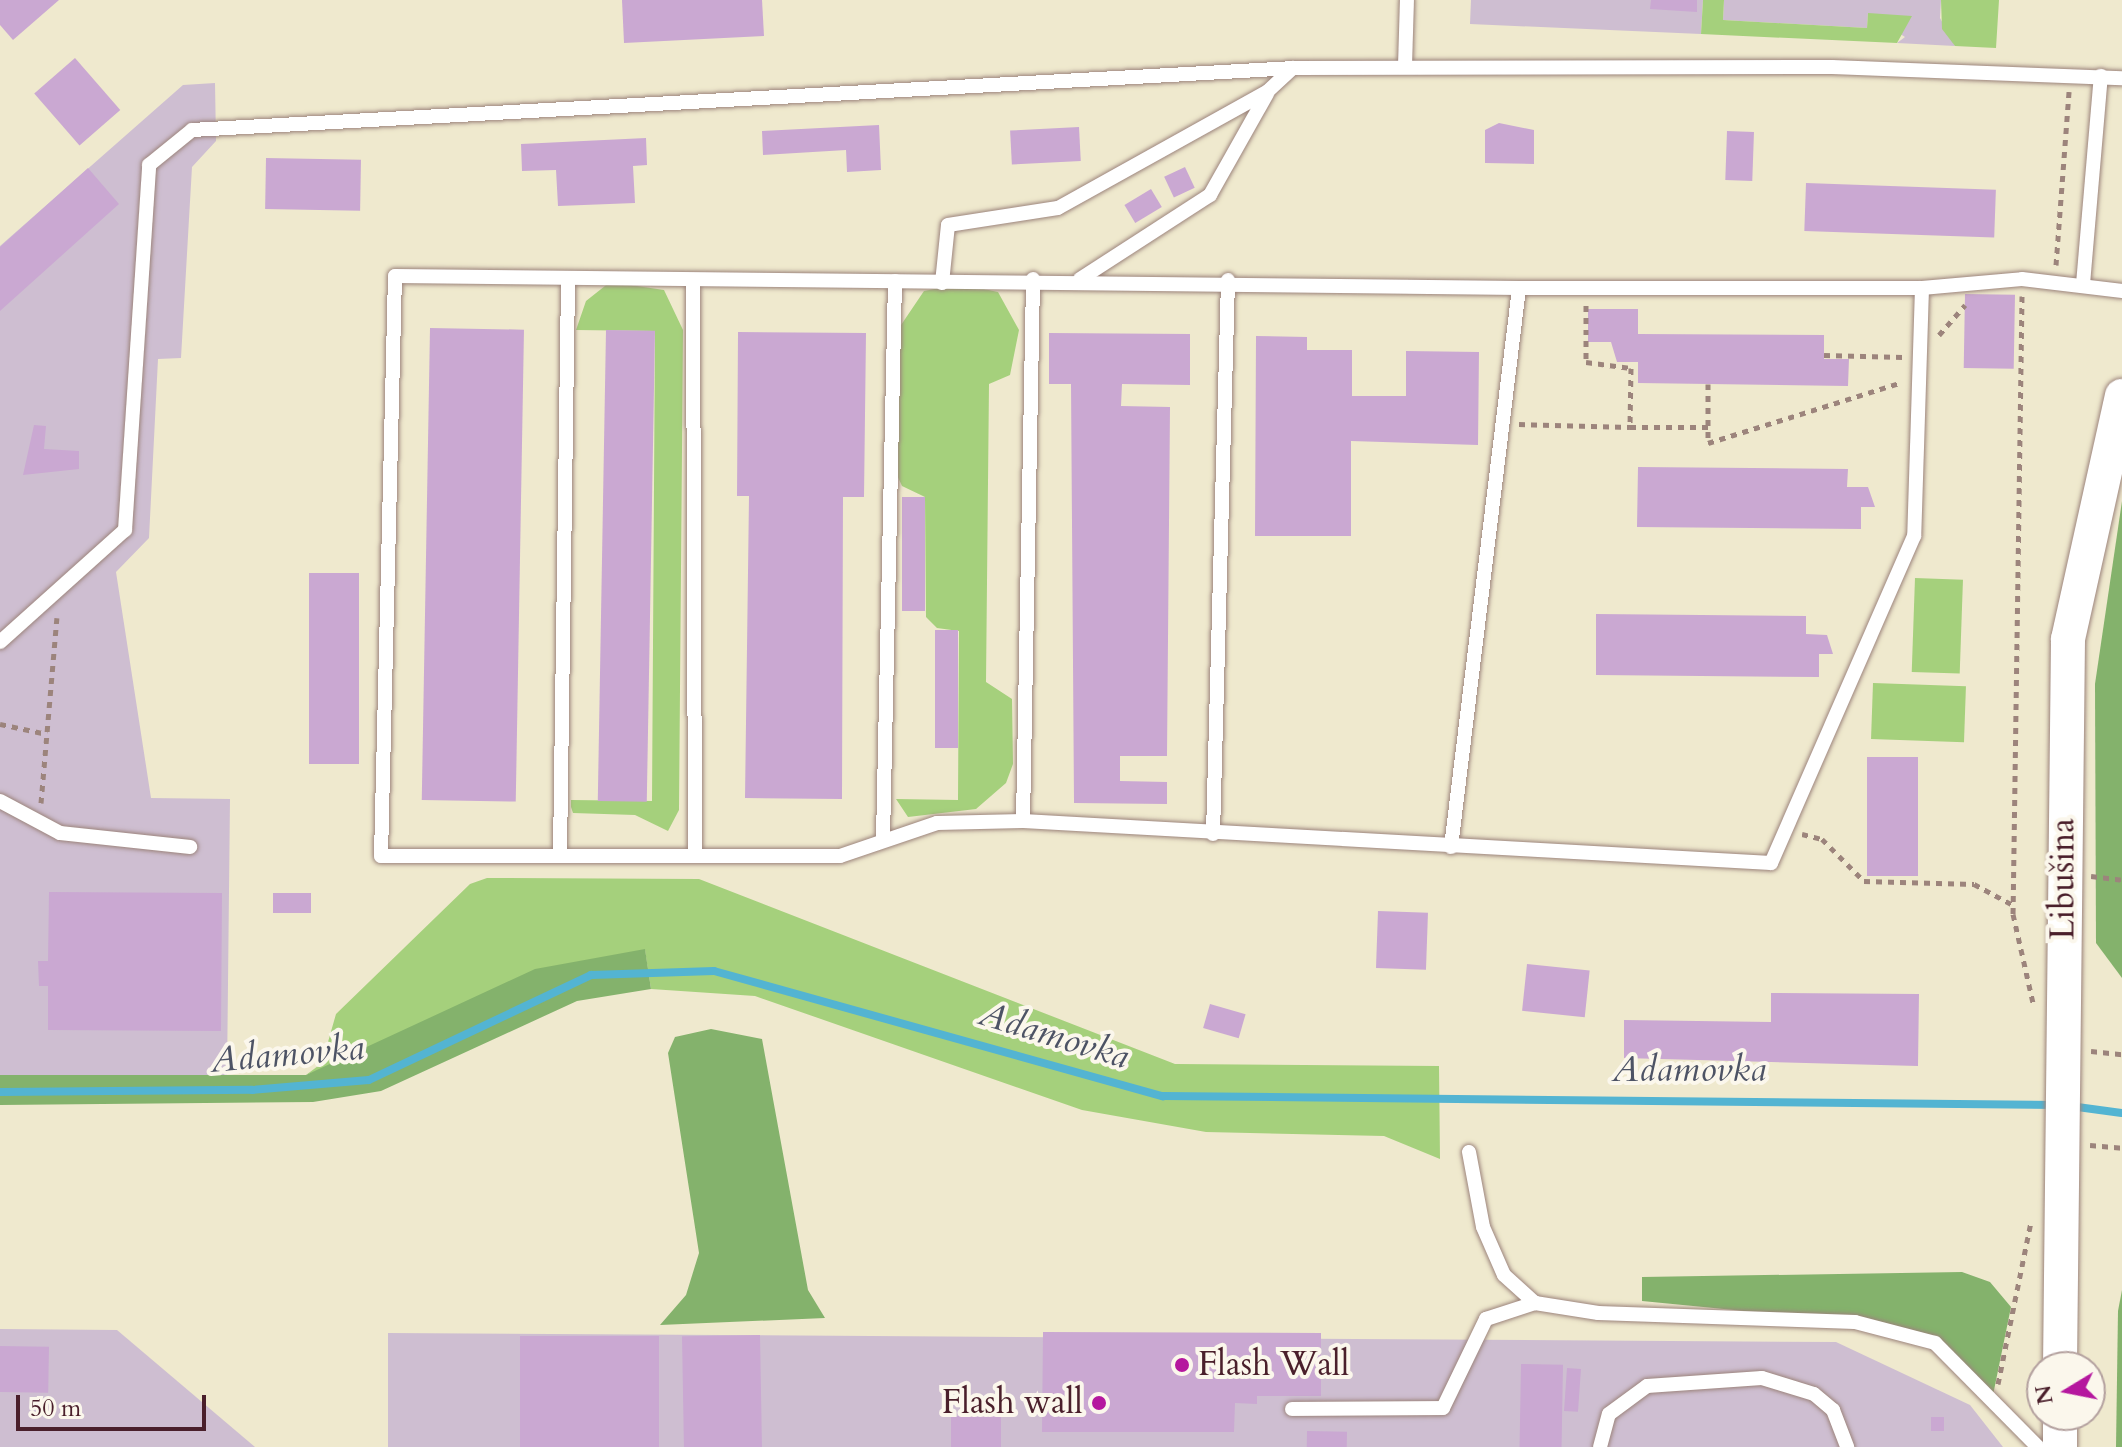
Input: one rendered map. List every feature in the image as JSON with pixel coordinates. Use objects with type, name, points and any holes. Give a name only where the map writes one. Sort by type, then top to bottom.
[{"type":"street","name":"Libušina","points":[[2060,1351],[2068,639],[2122,396]]},
{"type":"lane","points":[[1405,66],[1407,0]]},
{"type":"lane","points":[[0,642],[125,530],[149,165],[192,130],[1293,68],[1405,66],[2070,74],[2122,78]]},
{"type":"lane","points":[[942,283],[948,225],[1058,208],[1268,91],[1293,68]]},
{"type":"lane","points":[[2083,284],[2101,76]]},
{"type":"lane","points":[[1080,279],[1210,195],[1268,91]]},
{"type":"lane","points":[[1922,288],[1914,536],[1771,863],[1023,821],[937,823],[840,856],[381,856],[395,276],[693,282],[1228,280],[1519,288],[1922,288],[2022,279],[2122,291]]},
{"type":"lane","points":[[1023,821],[1033,279]]},
{"type":"lane","points":[[1213,834],[1228,280]]},
{"type":"lane","points":[[560,854],[568,281]]},
{"type":"lane","points":[[883,839],[895,281]]},
{"type":"lane","points":[[693,282],[695,855]]},
{"type":"lane","points":[[1451,847],[1519,288]]},
{"type":"lane","points":[[0,801],[60,833],[190,847]]},
{"type":"lane","points":[[1469,1152],[1488,1239],[1504,1275],[1535,1303]]},
{"type":"lane","points":[[1292,1409],[1443,1408],[1486,1319],[1535,1303],[1598,1313],[1855,1322],[1935,1343],[1993,1395],[2038,1447]]},
{"type":"lane","points":[[1600,1447],[1609,1414],[1647,1386],[1762,1378],[1814,1394],[1833,1410],[1847,1447]]},
{"type":"path","points":[[2055,281],[2070,74]]},
{"type":"path","points":[[2022,279],[2018,307],[2013,905],[2034,1007]]},
{"type":"path","points":[[1587,288],[1586,362],[1631,368],[1630,427]]},
{"type":"path","points":[[1824,355],[1919,357]]},
{"type":"path","points":[[1708,384],[1708,443],[1724,443],[1920,376]]},
{"type":"path","points":[[1503,424],[1708,427]]},
{"type":"path","points":[[39,824],[60,589]]},
{"type":"path","points":[[0,724],[47,734]]},
{"type":"path","points":[[1786,830],[1822,839],[1864,881],[1974,884],[2013,905]]},
{"type":"path","points":[[1993,1395],[2032,1218]]},
{"type":"shaded area","points":[[1471,0],[1703,0],[1701,34],[1470,24]]},
{"type":"shaded area","points":[[1724,0],[1941,0],[1940,18],[1955,46],[1897,43],[1905,37],[1868,13],[1867,28],[1723,20]]},
{"type":"shaded area","points":[[215,83],[216,141],[192,167],[181,358],[158,359],[149,538],[116,572],[151,798],[230,799],[227,1076],[0,1075],[0,246],[183,85]]},
{"type":"shaded area","points":[[0,1329],[117,1330],[255,1447],[0,1447]]},
{"type":"shaded area","points":[[388,1333],[1836,1342],[1970,1405],[2003,1447],[388,1447]]},
{"type":"green space","points":[[1703,0],[1724,0],[1723,20],[1867,28],[1868,13],[1912,16],[1897,43],[1701,34]]},
{"type":"green space","points":[[1941,0],[1999,0],[1996,48],[1955,46],[1942,29]]},
{"type":"green space","points":[[610,282],[664,290],[683,330],[679,810],[668,831],[635,815],[573,813],[571,807],[571,800],[652,801],[655,331],[576,330],[586,301]]},
{"type":"green space","points":[[960,284],[998,292],[1019,330],[1010,375],[989,384],[986,682],[1012,699],[1013,764],[1006,783],[976,809],[908,817],[896,799],[958,800],[959,631],[937,628],[926,617],[925,497],[902,486],[896,473],[899,328],[924,291]]},
{"type":"green space","points":[[2122,501],[2122,978],[2096,943],[2095,684]]},
{"type":"green space","points":[[1915,578],[1963,580],[1960,674],[1912,672]]},
{"type":"green space","points":[[1873,683],[1966,686],[1964,742],[1871,739]]},
{"type":"green space","points":[[487,878],[699,879],[1175,1064],[1439,1066],[1440,1159],[1384,1136],[1206,1132],[1082,1110],[755,996],[651,989],[645,950],[306,1075],[322,1063],[336,1014],[470,884]]},
{"type":"green space","points":[[645,949],[651,989],[577,1001],[381,1091],[313,1102],[0,1105],[0,1075],[306,1075],[535,969]]},
{"type":"green space","points":[[711,1029],[762,1039],[808,1290],[825,1318],[660,1325],[686,1295],[699,1253],[668,1053],[675,1037]]},
{"type":"green space","points":[[1962,1272],[1990,1282],[2011,1307],[1993,1395],[1935,1343],[1855,1322],[1642,1301],[1642,1277]]},
{"type":"green space","points":[[2122,1290],[2122,1447],[2116,1447],[2118,1311]]},
{"type":"building","points":[[0,0],[59,0],[13,40],[0,25]]},
{"type":"building","points":[[622,0],[762,0],[764,36],[624,43]]},
{"type":"building","points":[[1651,0],[1697,0],[1697,12],[1650,9]]},
{"type":"building","points":[[75,58],[120,110],[80,146],[34,93]]},
{"type":"building","points":[[1499,123],[1534,130],[1534,164],[1485,163],[1485,130]]},
{"type":"building","points":[[879,125],[881,170],[847,172],[846,150],[763,155],[762,131]]},
{"type":"building","points":[[1079,127],[1081,161],[1012,165],[1010,131]]},
{"type":"building","points":[[1727,131],[1754,132],[1752,181],[1725,180]]},
{"type":"building","points":[[646,138],[647,165],[633,166],[635,203],[558,206],[556,170],[522,171],[521,144]]},
{"type":"building","points":[[266,158],[361,160],[360,211],[265,209]]},
{"type":"building","points":[[1185,167],[1195,188],[1174,198],[1164,177]]},
{"type":"building","points":[[88,168],[119,204],[0,311],[0,247]]},
{"type":"building","points":[[1806,183],[1996,190],[1994,238],[1804,231]]},
{"type":"building","points":[[1151,189],[1162,207],[1135,223],[1124,205]]},
{"type":"building","points":[[1965,294],[2015,295],[2014,369],[1964,368]]},
{"type":"building","points":[[1588,309],[1638,309],[1638,334],[1824,335],[1824,359],[1849,359],[1848,386],[1638,383],[1638,362],[1617,362],[1611,342],[1588,342]]},
{"type":"building","points":[[430,328],[524,330],[516,802],[422,800]]},
{"type":"building","points":[[606,330],[655,331],[647,802],[598,801]]},
{"type":"building","points":[[738,332],[866,333],[864,497],[843,497],[842,799],[745,798],[749,496],[737,496]]},
{"type":"building","points":[[1049,333],[1190,334],[1190,385],[1122,384],[1121,406],[1170,407],[1167,756],[1120,756],[1120,781],[1167,782],[1167,804],[1074,803],[1071,384],[1049,384]]},
{"type":"building","points":[[1256,336],[1307,337],[1307,350],[1352,350],[1352,396],[1406,396],[1406,351],[1479,352],[1478,445],[1351,441],[1351,536],[1255,536]]},
{"type":"building","points":[[34,425],[46,426],[44,449],[79,451],[79,469],[23,475]]},
{"type":"building","points":[[1638,467],[1848,469],[1847,487],[1868,487],[1875,507],[1861,507],[1861,529],[1637,527]]},
{"type":"building","points":[[902,497],[925,497],[925,611],[902,611]]},
{"type":"building","points":[[309,573],[359,573],[359,764],[309,764]]},
{"type":"building","points":[[1596,614],[1806,616],[1806,634],[1827,635],[1833,654],[1819,654],[1819,677],[1596,675]]},
{"type":"building","points":[[935,630],[958,630],[958,748],[935,748]]},
{"type":"building","points":[[1867,757],[1918,757],[1918,876],[1867,876]]},
{"type":"building","points":[[49,892],[222,893],[221,1031],[48,1030],[48,986],[39,986],[38,961],[48,961]]},
{"type":"building","points":[[273,893],[311,893],[311,913],[273,913]]},
{"type":"building","points":[[1378,911],[1428,913],[1426,970],[1376,968]]},
{"type":"building","points":[[1527,964],[1590,971],[1585,1017],[1522,1011]]},
{"type":"building","points":[[1771,993],[1919,994],[1918,1066],[1624,1058],[1624,1020],[1771,1022]]},
{"type":"building","points":[[1210,1004],[1246,1014],[1239,1038],[1203,1028]]},
{"type":"building","name":"Flash Wall","points":[[1043,1332],[1321,1333],[1321,1396],[1257,1396],[1257,1404],[1235,1403],[1234,1432],[1042,1432]]},
{"type":"building","points":[[760,1335],[762,1447],[684,1447],[682,1336]]},
{"type":"building","points":[[520,1336],[659,1336],[659,1447],[520,1447]]},
{"type":"building","points":[[0,1346],[49,1347],[48,1393],[0,1392]]},
{"type":"building","points":[[1521,1364],[1563,1365],[1562,1447],[1520,1447]]},
{"type":"building","points":[[1567,1368],[1581,1369],[1578,1412],[1564,1411]]},
{"type":"building","points":[[951,1416],[1001,1416],[1001,1447],[951,1447]]},
{"type":"building","points":[[1931,1417],[1944,1417],[1944,1431],[1931,1431]]},
{"type":"building","points":[[1307,1431],[1347,1432],[1347,1447],[1307,1447]]},
{"type":"waterway","name":"Adamovka","points":[[0,1092],[252,1090],[369,1080],[591,975],[714,971],[1163,1096],[2057,1105]]},
{"type":"waterway","name":"Adamovka","points":[[2070,1106],[2122,1113]]},
{"type":"place","name":"Flash Wall","points":[[1182,1365]]},
{"type":"place","name":"Flash wall","points":[[1099,1403]]}]
